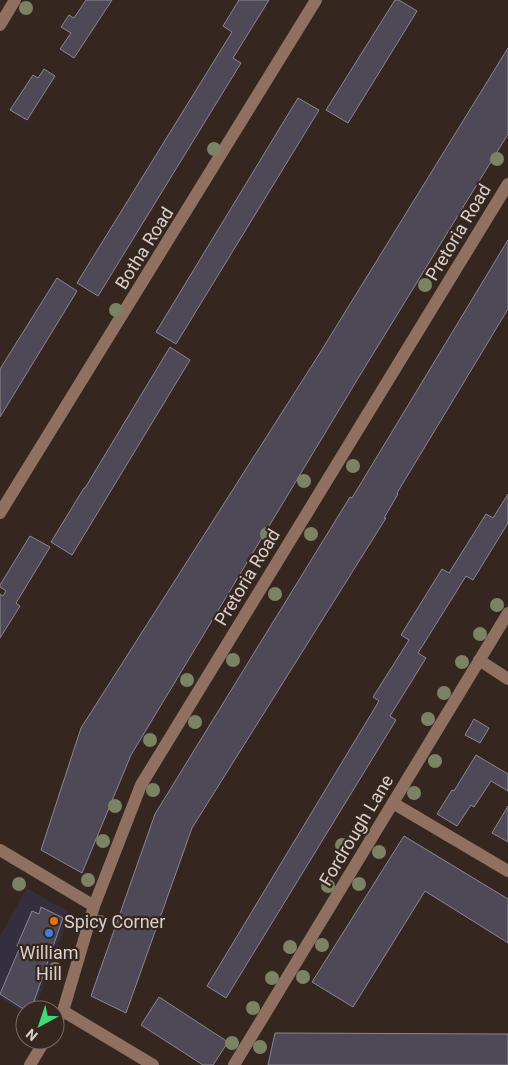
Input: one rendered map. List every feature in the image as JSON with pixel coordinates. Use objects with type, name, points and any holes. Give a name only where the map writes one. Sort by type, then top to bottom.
[{"type":"street","points":[[0,25],[15,0]]},
{"type":"street","name":"Botha Road","points":[[0,513],[316,0]]},
{"type":"street","name":"Pretoria Road","points":[[65,1004],[94,906],[140,785],[508,184]]},
{"type":"street","name":"Fordrough Lane","points":[[234,1065],[508,613]]},
{"type":"street","points":[[479,660],[508,679]]},
{"type":"street","points":[[393,803],[508,871]]},
{"type":"street","points":[[0,850],[94,906]]},
{"type":"street","points":[[65,1012],[152,1065]]},
{"type":"street","points":[[30,1065],[39,1050]]},
{"type":"shaded area","points":[[27,888],[70,913],[38,1000],[15,1000],[15,1007],[0,998],[0,936]]},
{"type":"building","points":[[86,0],[112,0],[74,58],[60,49],[71,33],[61,27],[69,15],[74,18]]},
{"type":"building","points":[[239,0],[269,0],[233,58],[241,63],[98,296],[77,283],[232,32],[223,26]]},
{"type":"building","points":[[395,0],[399,0],[417,11],[348,123],[326,110]]},
{"type":"building","points":[[508,48],[508,134],[131,755],[82,873],[41,850],[81,728],[318,356]]},
{"type":"building","points":[[44,69],[55,76],[27,120],[10,110],[33,75],[38,78]]},
{"type":"building","points":[[298,98],[319,110],[176,344],[156,332]]},
{"type":"building","points":[[508,240],[508,309],[397,493],[384,518],[386,518],[192,828],[126,1013],[91,996],[155,814],[350,497],[352,498]]},
{"type":"building","points":[[57,278],[77,291],[0,417],[0,369]]},
{"type":"building","points":[[170,347],[190,360],[72,555],[51,542]]},
{"type":"building","points":[[508,494],[508,523],[473,580],[466,576],[418,653],[426,658],[390,716],[396,720],[226,998],[207,986],[379,701],[373,697],[409,640],[401,635],[442,569],[449,573],[486,514],[493,518]]},
{"type":"building","points":[[30,536],[50,547],[16,603],[20,606],[0,638],[0,594],[3,596],[6,591],[0,585]]},
{"type":"building","points":[[474,719],[489,728],[480,743],[465,735]]},
{"type":"building","points":[[476,755],[508,774],[508,791],[491,781],[474,807],[471,805],[457,826],[437,814]]},
{"type":"building","points":[[508,806],[508,842],[492,833]]},
{"type":"building","points":[[404,836],[508,899],[508,943],[425,891],[353,1007],[312,982]]},
{"type":"building","points":[[41,907],[63,918],[34,1000],[15,1000],[15,1004],[0,994],[20,947],[17,946],[32,911],[39,914]]},
{"type":"building","points":[[159,997],[228,1042],[213,1065],[203,1065],[141,1025]]},
{"type":"building","points":[[275,1033],[508,1034],[508,1065],[268,1065]]},
{"type":"place","name":"Spicy Corner","points":[[54,921]]},
{"type":"place","name":"William Hill","points":[[49,933]]}]
